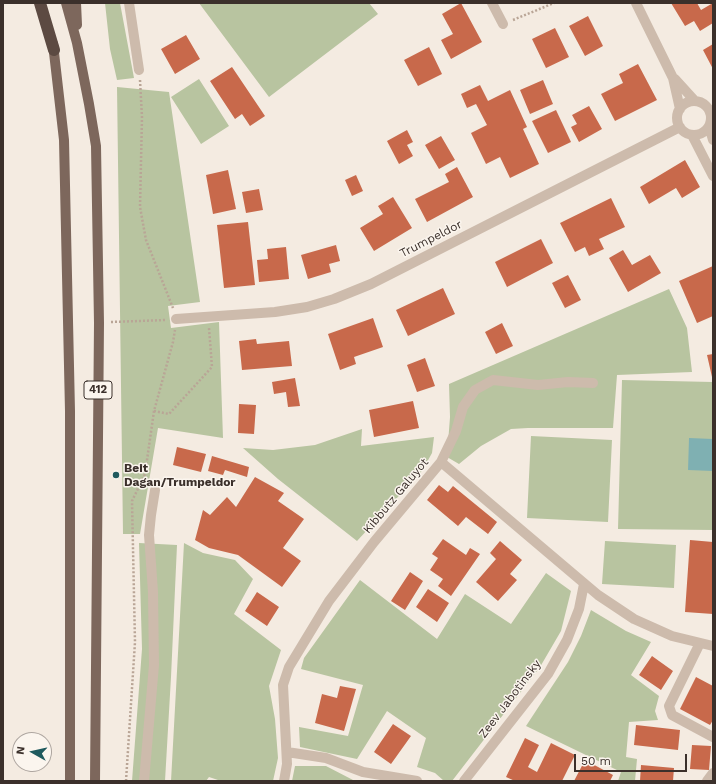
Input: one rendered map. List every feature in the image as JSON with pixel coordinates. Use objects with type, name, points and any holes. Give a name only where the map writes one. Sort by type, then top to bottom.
[{"type":"highway","points":[[41,3],[54,50]]},
{"type":"main road","name":"412","points":[[66,3],[77,43],[96,146],[99,323],[95,781]]},
{"type":"main road","points":[[76,3],[77,43]]},
{"type":"main road","name":"412","points":[[54,50],[65,156],[70,412],[70,781]]},
{"type":"street","points":[[129,3],[139,70]]},
{"type":"street","points":[[492,3],[503,24]]},
{"type":"street","points":[[636,3],[673,78],[680,109],[678,118],[680,127],[685,132],[692,135],[703,132],[711,120]]},
{"type":"street","points":[[673,78],[704,103],[709,110],[713,140]]},
{"type":"street","points":[[680,109],[686,103],[704,103]]},
{"type":"street","name":"Trumpeldor","points":[[176,319],[275,312],[307,307],[334,299],[371,284],[680,127]]},
{"type":"street","points":[[692,135],[713,176]]},
{"type":"street","points":[[441,462],[456,431],[464,407],[475,390],[493,380],[538,386],[568,382],[593,383]]},
{"type":"street","name":"Kibbutz Galuyot","points":[[284,781],[287,764],[282,685],[289,667],[329,601],[374,542],[441,462],[598,595],[634,619],[672,636],[713,646]]},
{"type":"street","points":[[144,781],[154,665],[153,592],[149,535],[155,490]]},
{"type":"street","name":"Zeev Jabotinsky","points":[[464,781],[548,674],[567,640],[577,615],[584,584]]},
{"type":"street","points":[[700,642],[669,706],[672,715],[713,736]]},
{"type":"street","points":[[286,752],[326,758],[362,772],[417,781]]},
{"type":"street","points":[[707,781],[713,773]]},
{"type":"path","points":[[503,24],[554,3]]},
{"type":"path","points":[[126,781],[135,642],[132,501],[145,474],[154,412],[173,342],[176,319],[146,240],[140,207],[142,117],[139,70]]},
{"type":"path","points":[[154,412],[169,414],[212,367],[209,317]]},
{"type":"path","points":[[99,323],[176,319]]},
{"type":"green space","points":[[105,3],[120,3],[134,78],[117,80],[110,49]]},
{"type":"green space","points":[[199,3],[369,3],[378,14],[269,97]]},
{"type":"green space","points":[[199,79],[229,126],[201,144],[171,97]]},
{"type":"green space","points":[[117,87],[169,92],[200,302],[168,306],[171,328],[219,322],[223,438],[158,428],[140,534],[123,534]]},
{"type":"green space","points":[[669,289],[687,328],[692,372],[617,375],[613,428],[511,429],[481,446],[459,464],[447,457],[450,417],[449,384]]},
{"type":"green space","points":[[622,380],[713,382],[713,530],[618,529]]},
{"type":"green space","points":[[362,429],[361,446],[434,437],[432,453],[422,471],[357,541],[278,479],[243,448],[273,450],[315,445]]},
{"type":"green space","points":[[531,436],[612,440],[608,522],[527,518]]},
{"type":"green space","points":[[605,541],[676,545],[674,588],[602,584]]},
{"type":"green space","points":[[139,543],[177,545],[165,781],[132,781],[142,649]]},
{"type":"green space","points":[[184,543],[203,553],[235,560],[253,579],[234,614],[281,650],[269,686],[275,719],[278,758],[273,781],[221,781],[209,777],[206,781],[171,781]]},
{"type":"green space","points":[[546,573],[571,591],[561,631],[540,667],[452,781],[444,781],[435,773],[417,767],[426,738],[387,711],[357,759],[300,747],[299,727],[348,736],[363,685],[301,669],[304,658],[360,580],[437,639],[465,594],[511,624]]},
{"type":"green space","points":[[591,610],[626,631],[651,642],[631,675],[659,696],[655,711],[658,720],[629,722],[626,757],[637,759],[635,781],[618,781],[621,772],[526,726],[568,662],[581,636]]},
{"type":"green space","points":[[295,766],[326,766],[353,780],[292,781]]},
{"type":"water","points":[[689,438],[713,439],[713,471],[688,470]]},
{"type":"building","points":[[461,3],[482,42],[451,59],[441,40],[453,34],[442,14]]},
{"type":"building","points":[[671,3],[697,3],[701,10],[713,3],[713,23],[700,31],[694,21],[685,26]]},
{"type":"building","points":[[588,16],[603,46],[585,56],[569,26]]},
{"type":"building","points":[[555,28],[569,57],[546,68],[532,39]]},
{"type":"building","points":[[186,35],[200,59],[175,74],[161,49]]},
{"type":"building","points":[[713,44],[713,69],[703,50]]},
{"type":"building","points":[[429,47],[442,74],[418,86],[404,60]]},
{"type":"building","points":[[638,64],[657,100],[615,121],[601,94],[623,83],[619,74]]},
{"type":"building","points":[[232,67],[265,116],[250,126],[242,114],[235,119],[210,81]]},
{"type":"building","points":[[543,80],[553,104],[530,114],[520,90]]},
{"type":"building","points":[[480,85],[488,101],[510,90],[527,127],[523,129],[539,164],[510,178],[500,157],[486,164],[471,133],[487,125],[476,104],[467,108],[461,94]]},
{"type":"building","points":[[589,106],[602,129],[579,142],[571,127],[577,124],[572,115]]},
{"type":"building","points":[[556,110],[571,142],[548,153],[532,121]]},
{"type":"building","points":[[407,130],[413,142],[407,145],[413,156],[399,164],[387,141]]},
{"type":"building","points":[[441,136],[455,160],[439,169],[425,145]]},
{"type":"building","points":[[685,160],[700,187],[682,198],[676,188],[649,204],[640,187]]},
{"type":"building","points":[[457,167],[473,197],[427,222],[415,199],[449,182],[445,174]]},
{"type":"building","points":[[228,170],[236,209],[213,214],[206,175]]},
{"type":"building","points":[[356,175],[363,191],[352,196],[345,180]]},
{"type":"building","points":[[259,189],[263,210],[246,213],[242,192]]},
{"type":"building","points":[[393,197],[412,228],[374,251],[360,228],[383,214],[378,206]]},
{"type":"building","points":[[611,198],[625,227],[599,239],[604,249],[589,256],[585,247],[575,252],[560,223]]},
{"type":"building","points":[[248,222],[255,285],[224,288],[217,225]]},
{"type":"building","points":[[541,239],[553,263],[507,287],[495,262]]},
{"type":"building","points":[[336,245],[340,261],[329,264],[331,272],[308,279],[301,255]]},
{"type":"building","points":[[286,247],[289,279],[259,282],[257,260],[268,259],[267,249]]},
{"type":"building","points":[[623,250],[632,265],[650,255],[661,273],[628,292],[609,258]]},
{"type":"building","points":[[713,266],[713,316],[697,323],[679,281]]},
{"type":"building","points":[[568,275],[581,300],[565,308],[552,283]]},
{"type":"building","points":[[443,288],[455,314],[408,336],[396,310]]},
{"type":"building","points":[[373,318],[383,347],[354,357],[356,364],[340,370],[328,334]]},
{"type":"building","points":[[502,323],[513,346],[496,354],[485,332]]},
{"type":"building","points":[[256,339],[257,344],[289,341],[292,366],[242,370],[239,341]]},
{"type":"building","points":[[713,354],[713,377],[712,377],[707,355]]},
{"type":"building","points":[[425,358],[435,386],[417,392],[407,365]]},
{"type":"building","points":[[295,378],[300,406],[288,407],[286,392],[274,394],[272,382]]},
{"type":"building","points":[[413,401],[419,428],[374,437],[369,410]]},
{"type":"building","points":[[239,404],[256,405],[254,434],[238,433]]},
{"type":"building","points":[[177,447],[206,454],[201,472],[173,465]]},
{"type":"building","points":[[212,456],[249,467],[247,477],[225,470],[223,475],[208,471]]},
{"type":"building","points":[[255,477],[284,493],[278,501],[304,519],[283,548],[301,561],[282,587],[238,555],[209,548],[195,540],[203,510],[210,515],[227,497],[236,507]]},
{"type":"building","points":[[439,485],[448,492],[453,486],[497,522],[488,534],[466,517],[458,526],[427,500]]},
{"type":"building","points":[[443,539],[466,555],[470,548],[480,554],[451,596],[438,586],[443,579],[430,570],[438,558],[432,554]]},
{"type":"building","points":[[690,540],[713,542],[713,614],[685,612]]},
{"type":"building","points":[[500,541],[522,560],[510,574],[517,580],[498,601],[476,582],[496,559],[490,553]]},
{"type":"building","points":[[410,572],[423,581],[405,610],[391,601]]},
{"type":"building","points":[[428,589],[449,603],[437,622],[416,607]]},
{"type":"building","points":[[257,592],[279,607],[267,626],[245,611]]},
{"type":"building","points":[[652,656],[673,671],[661,690],[639,675]]},
{"type":"building","points":[[696,677],[713,686],[713,720],[710,725],[680,709]]},
{"type":"building","points":[[340,686],[356,689],[344,731],[315,723],[322,694],[337,698]]},
{"type":"building","points":[[393,724],[411,736],[391,764],[374,752]]},
{"type":"building","points":[[636,725],[680,730],[678,750],[634,745]]},
{"type":"building","points":[[525,738],[539,745],[528,767],[537,772],[551,743],[575,755],[562,781],[515,781],[506,777]]},
{"type":"building","points":[[692,745],[711,746],[709,770],[690,769]]},
{"type":"building","points":[[585,760],[613,775],[610,781],[574,781]]},
{"type":"building","points":[[641,765],[674,768],[673,781],[640,781]]},
{"type":"place","name":"Beit Dagan/Trumpeldor","points":[[116,475]]}]
